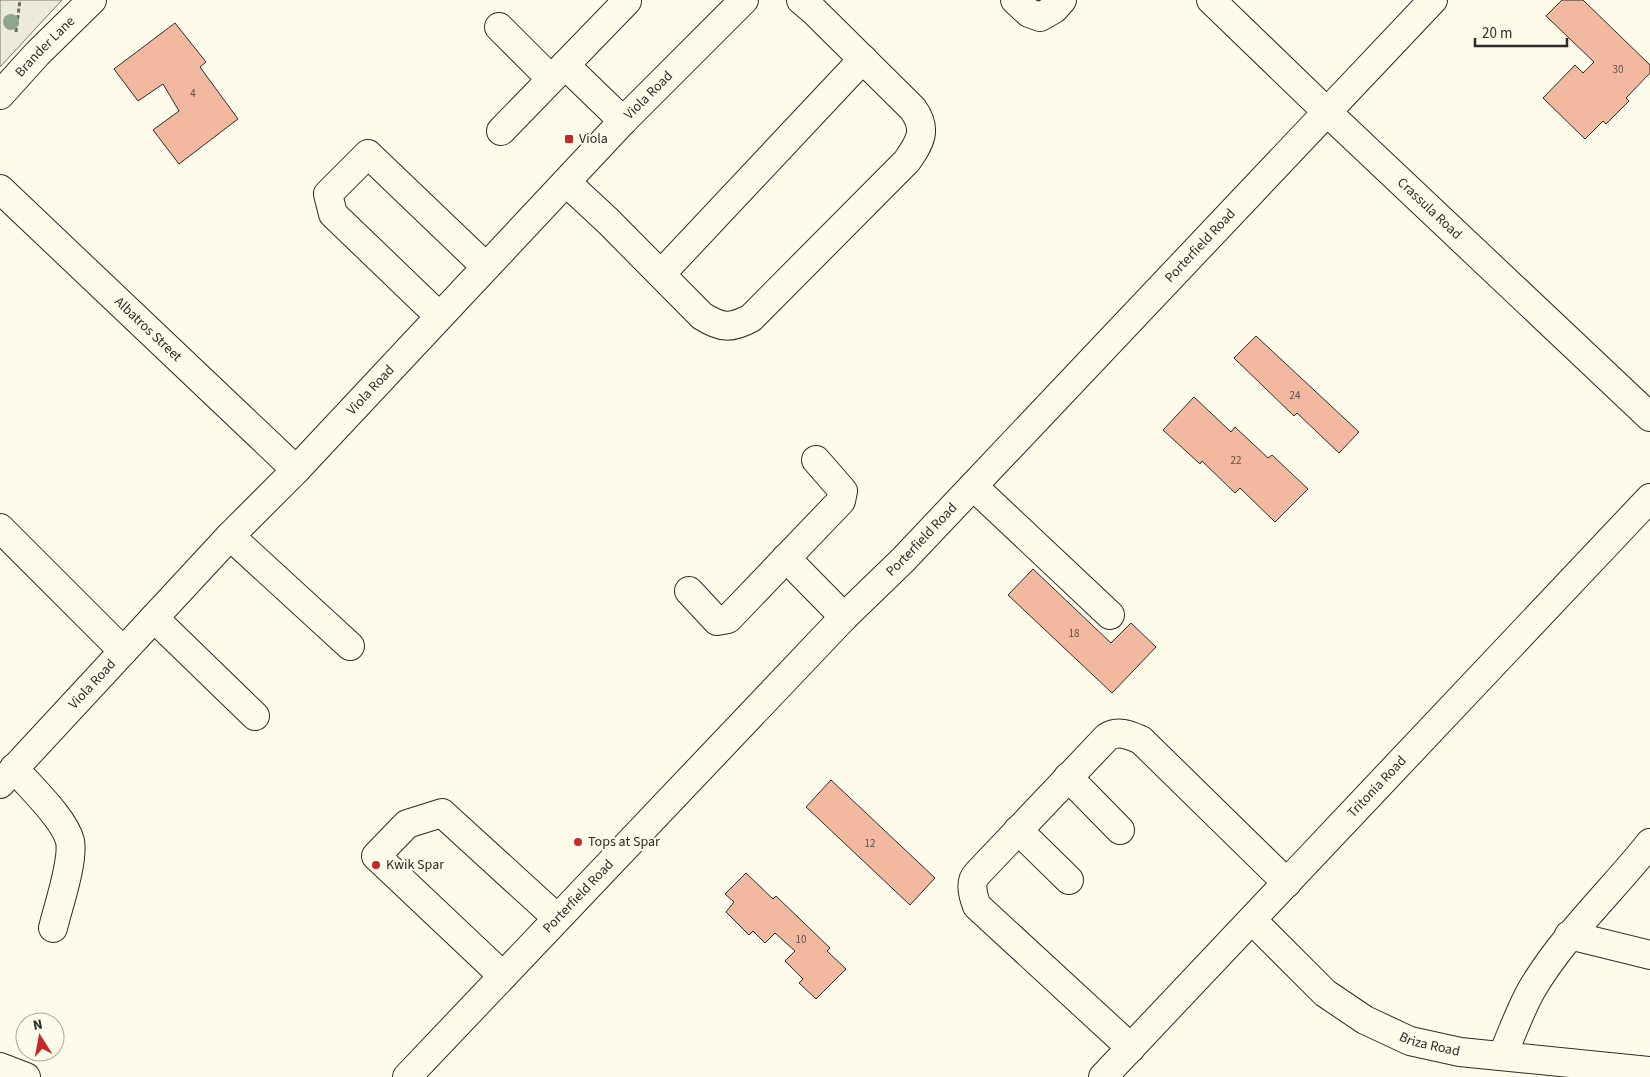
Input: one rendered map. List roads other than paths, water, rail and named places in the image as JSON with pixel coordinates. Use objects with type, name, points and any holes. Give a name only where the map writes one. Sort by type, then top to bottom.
[{"type":"street","name":"Brander Lane","points":[[0,95],[37,54],[92,0]]},
{"type":"street","name":"Viola Road","points":[[7,776],[230,536],[296,470],[623,121],[744,0]]},
{"type":"street","points":[[566,182],[608,221],[702,316],[713,323],[723,326],[739,325],[751,318],[906,161],[918,146],[921,136],[919,118],[913,109],[863,58],[801,0]]},
{"type":"street","points":[[1015,0],[1029,13],[1040,17],[1054,9],[1062,0]]},
{"type":"street","name":"Crassula Road","points":[[1211,0],[1326,112],[1650,417]]},
{"type":"street","name":"Porterfield Road","points":[[408,1076],[844,617],[903,560],[1432,0]]},
{"type":"street","points":[[501,131],[627,1]]},
{"type":"street","points":[[499,28],[623,121]]},
{"type":"street","points":[[661,274],[863,58]]},
{"type":"street","points":[[439,316],[333,214],[328,194],[368,154],[486,267]]},
{"type":"street","name":"Albatros Street","points":[[0,189],[296,470]]},
{"type":"street","points":[[689,591],[717,621],[728,619],[841,501],[843,491],[816,460]]},
{"type":"street","points":[[973,486],[1110,615]]},
{"type":"street","name":"Tritonia Road","points":[[1103,1077],[1650,498]]},
{"type":"street","points":[[0,528],[124,651]]},
{"type":"street","points":[[230,536],[350,646]]},
{"type":"street","points":[[786,558],[844,617]]},
{"type":"street","points":[[154,618],[255,716]]},
{"type":"street","points":[[1131,1048],[977,906],[973,896],[974,877],[1068,777],[1111,734],[1125,734],[1141,740],[1287,883]]},
{"type":"street","points":[[7,776],[58,818],[67,833],[70,843],[70,860],[53,928]]},
{"type":"street","points":[[1068,777],[1120,830]]},
{"type":"street","points":[[502,976],[376,856],[407,824],[442,813],[557,918]]},
{"type":"street","points":[[1018,830],[1070,880]]},
{"type":"street","points":[[1502,1056],[1532,990],[1570,935],[1650,843]]},
{"type":"street","name":"Briza Road","points":[[1252,920],[1325,993],[1365,1020],[1410,1041],[1460,1052],[1650,1071]]},
{"type":"street","points":[[1570,935],[1650,955]]},
{"type":"street","points":[[0,1067],[26,1077]]},
{"type":"place","name":"Viola","points":[[569,139]]},
{"type":"place","name":"Tops at Spar","points":[[578,842]]},
{"type":"place","name":"Kwik Spar","points":[[376,865]]}]
